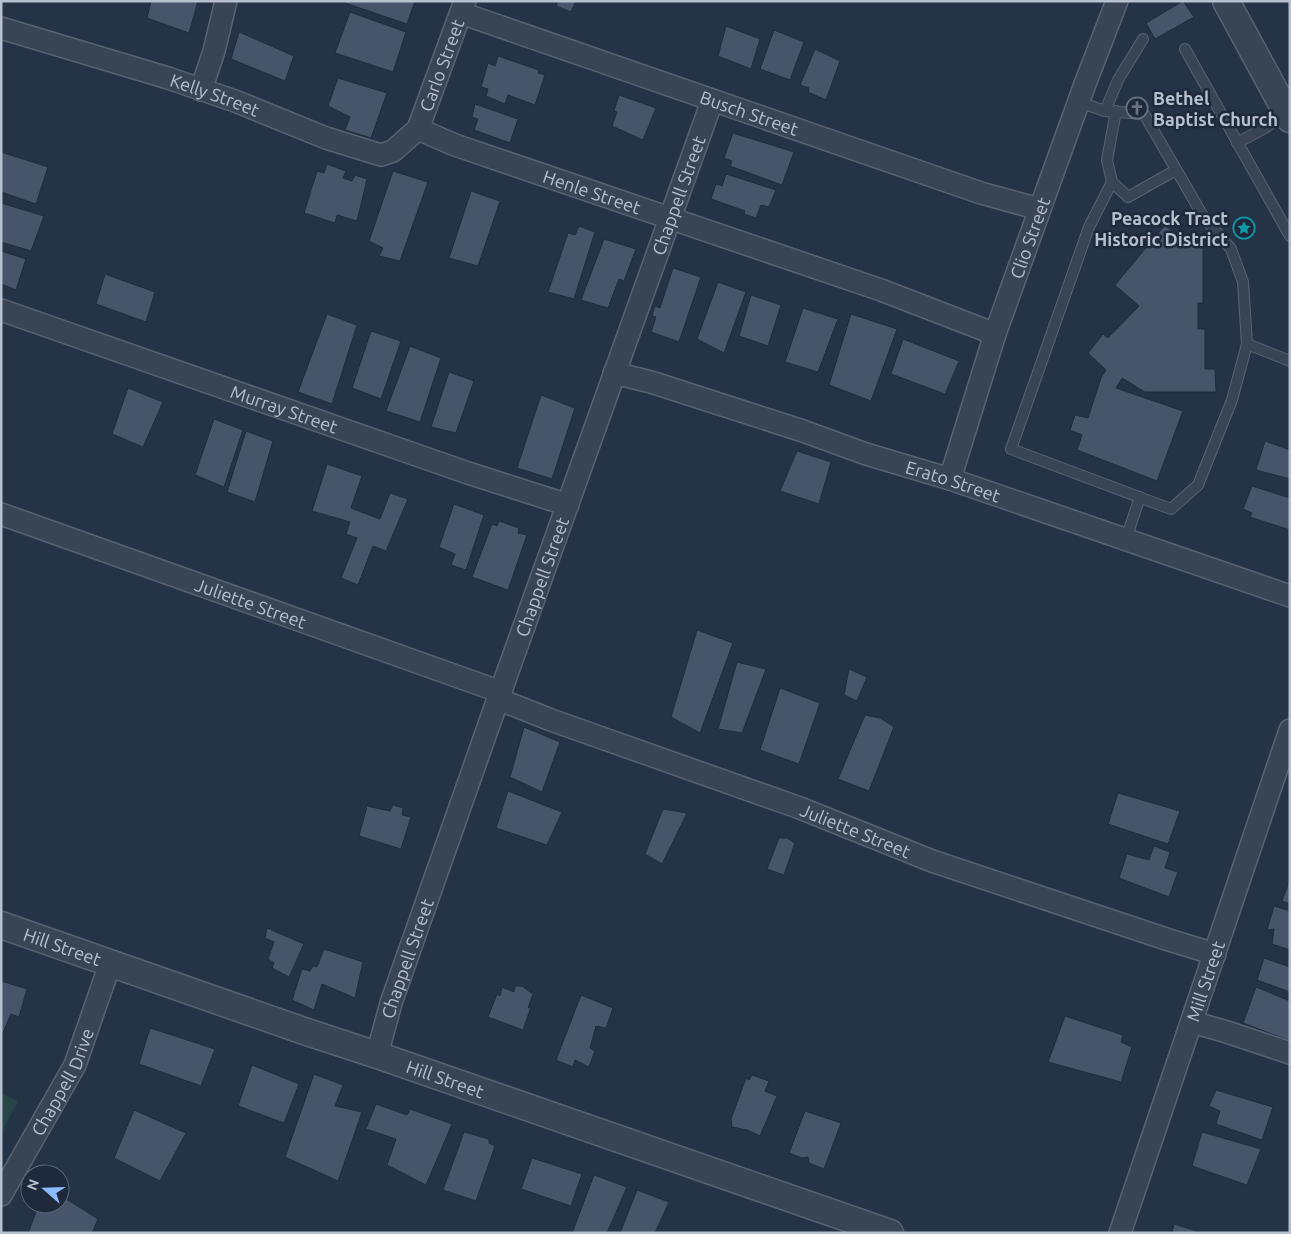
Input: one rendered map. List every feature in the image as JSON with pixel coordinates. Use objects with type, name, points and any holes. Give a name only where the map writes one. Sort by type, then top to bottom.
[{"type":"street","points":[[201,90],[214,51],[226,1]]},
{"type":"street","name":"Clio Street","points":[[950,479],[995,334],[1078,102],[1117,1]]},
{"type":"street","points":[[1226,1],[1288,116]]},
{"type":"street","name":"Busch Street","points":[[463,7],[712,101],[981,193],[1039,209]]},
{"type":"street","name":"Carlo Street","points":[[418,129],[463,7]]},
{"type":"street","name":"Kelly Street","points":[[1,28],[235,100],[326,138],[381,155],[393,151],[418,129]]},
{"type":"street","name":"Chappell Street","points":[[377,1055],[391,1004],[712,101]]},
{"type":"street","name":"Henle Street","points":[[418,129],[455,146],[881,290],[995,334]]},
{"type":"street","name":"Murray Street","points":[[1,310],[468,473],[568,505]]},
{"type":"street","name":"Erato Street","points":[[614,374],[651,382],[803,431],[866,454],[950,479],[1290,596]]},
{"type":"street","name":"Juliette Street","points":[[1,514],[500,695],[551,720],[800,808],[932,861],[1215,954]]},
{"type":"street","name":"Mill Street","points":[[1120,1233],[1290,730]]},
{"type":"street","name":"Hill Street","points":[[1,925],[890,1233]]},
{"type":"street","name":"Chappell Drive","points":[[1,1195],[75,1065],[110,964]]},
{"type":"street","points":[[1192,1022],[1290,1053]]},
{"type":"lane","points":[[1143,39],[1118,80],[1110,111],[1107,160],[1112,182],[1128,197],[1176,170]]},
{"type":"lane","points":[[1185,49],[1290,236]]},
{"type":"lane","points":[[1078,102],[1110,111],[1144,114],[1203,216],[1231,249],[1243,282],[1247,344],[1232,400],[1198,485],[1171,509],[1012,449],[1088,227],[1112,182]]},
{"type":"lane","points":[[1237,143],[1288,116]]},
{"type":"lane","points":[[1247,344],[1290,361]]},
{"type":"lane","points":[[1126,539],[1140,497]]},
{"type":"green space","points":[[1,1093],[18,1101],[1,1134]]},
{"type":"building","points":[[151,1],[198,1],[189,33],[147,18]]},
{"type":"building","points":[[346,1],[415,1],[407,24],[345,3]]},
{"type":"building","points":[[558,1],[576,1],[571,12],[556,6]]},
{"type":"building","points":[[1183,1],[1194,17],[1155,39],[1146,23]]},
{"type":"building","points":[[350,12],[406,32],[393,72],[335,53]]},
{"type":"building","points":[[726,26],[760,39],[751,69],[718,56]]},
{"type":"building","points":[[774,30],[804,42],[790,80],[760,69]]},
{"type":"building","points":[[239,32],[294,56],[285,81],[231,59]]},
{"type":"building","points":[[815,49],[840,61],[826,100],[808,92],[809,88],[800,85]]},
{"type":"building","points":[[498,56],[539,70],[538,73],[545,75],[535,105],[508,95],[505,104],[486,96],[488,89],[481,87],[488,63],[495,66]]},
{"type":"building","points":[[338,78],[387,93],[371,138],[345,130],[350,117],[328,106]]},
{"type":"building","points":[[619,95],[656,108],[643,140],[612,126],[617,112],[614,111]]},
{"type":"building","points":[[475,104],[518,119],[510,143],[474,130],[478,119],[472,117]]},
{"type":"building","points":[[733,133],[794,152],[782,185],[730,166],[732,161],[724,158]]},
{"type":"building","points":[[1,152],[48,167],[36,204],[1,192]]},
{"type":"building","points":[[327,164],[346,171],[343,178],[352,181],[355,175],[367,179],[357,221],[337,215],[335,223],[304,213],[317,171],[324,173]]},
{"type":"building","points":[[393,171],[428,182],[400,261],[379,256],[383,248],[369,241]]},
{"type":"building","points":[[726,174],[776,190],[769,207],[761,205],[756,218],[744,214],[745,211],[711,199],[716,184],[722,186]]},
{"type":"building","points":[[471,191],[500,201],[478,266],[449,258]]},
{"type":"building","points":[[1,203],[44,216],[31,251],[1,242]]},
{"type":"building","points":[[1165,225],[1187,244],[1203,247],[1203,303],[1198,303],[1198,329],[1205,329],[1205,369],[1215,369],[1216,392],[1145,392],[1122,378],[1116,388],[1183,411],[1157,481],[1077,450],[1082,435],[1070,430],[1075,415],[1088,418],[1101,378],[1106,370],[1088,353],[1103,334],[1108,338],[1139,306],[1115,285]]},
{"type":"building","points":[[579,226],[595,232],[574,299],[548,292],[568,233],[575,235]]},
{"type":"building","points":[[604,239],[636,249],[624,281],[619,279],[608,308],[581,300]]},
{"type":"building","points":[[1,251],[26,259],[16,290],[1,284]]},
{"type":"building","points":[[673,268],[701,277],[679,342],[651,332],[656,317],[652,316],[655,306],[660,308]]},
{"type":"building","points":[[105,274],[155,292],[146,322],[96,304]]},
{"type":"building","points":[[718,282],[746,292],[724,353],[697,339]]},
{"type":"building","points":[[751,295],[781,305],[768,346],[739,336]]},
{"type":"building","points":[[803,308],[838,319],[818,372],[785,362]]},
{"type":"building","points":[[327,314],[357,325],[332,404],[298,392]]},
{"type":"building","points":[[851,314],[897,329],[871,401],[829,385]]},
{"type":"building","points":[[371,331],[401,341],[381,399],[352,388]]},
{"type":"building","points":[[903,339],[959,361],[945,394],[891,374]]},
{"type":"building","points":[[410,346],[441,358],[420,422],[386,411]]},
{"type":"building","points":[[449,372],[474,381],[456,433],[431,427]]},
{"type":"building","points":[[128,388],[163,402],[143,447],[112,434]]},
{"type":"building","points":[[541,395],[575,408],[552,479],[517,468]]},
{"type":"building","points":[[214,419],[243,430],[224,487],[195,475]]},
{"type":"building","points":[[246,431],[273,441],[255,502],[227,492]]},
{"type":"building","points":[[1265,441],[1290,450],[1290,479],[1256,470]]},
{"type":"building","points":[[797,451],[831,462],[819,504],[780,491]]},
{"type":"building","points":[[327,464],[362,476],[351,508],[380,519],[390,493],[408,499],[386,551],[373,546],[358,585],[341,578],[357,538],[346,534],[350,522],[312,511]]},
{"type":"building","points":[[1252,486],[1290,498],[1290,530],[1250,517],[1252,513],[1243,509]]},
{"type":"building","points":[[454,504],[484,515],[466,570],[451,565],[455,554],[439,547]]},
{"type":"building","points":[[499,521],[519,528],[518,533],[527,535],[508,590],[472,577],[492,524],[497,526]]},
{"type":"building","points":[[697,630],[733,643],[700,733],[671,717]]},
{"type":"building","points":[[737,662],[766,669],[742,733],[718,729]]},
{"type":"building","points":[[849,669],[867,677],[857,701],[844,695]]},
{"type":"building","points":[[780,688],[820,703],[799,764],[760,750]]},
{"type":"building","points":[[865,715],[880,718],[894,727],[869,791],[838,779]]},
{"type":"building","points":[[524,727],[560,742],[542,792],[510,777]]},
{"type":"building","points":[[508,791],[562,812],[547,845],[496,828]]},
{"type":"building","points":[[1118,793],[1180,811],[1168,844],[1108,824]]},
{"type":"building","points":[[393,805],[403,808],[402,815],[411,817],[401,849],[359,836],[367,806],[390,811]]},
{"type":"building","points":[[663,809],[687,813],[662,864],[645,854]]},
{"type":"building","points":[[779,838],[787,838],[795,843],[784,875],[767,869]]},
{"type":"building","points":[[1154,846],[1170,852],[1165,868],[1178,872],[1169,897],[1119,878],[1127,854],[1149,860]]},
{"type":"building","points":[[1290,879],[1290,904],[1282,901]]},
{"type":"building","points":[[1274,906],[1290,911],[1290,950],[1272,944],[1274,929],[1267,930]]},
{"type":"building","points":[[267,928],[304,944],[289,977],[272,968],[274,963],[268,959],[274,942],[265,938]]},
{"type":"building","points":[[324,949],[363,962],[355,998],[322,984],[314,1010],[292,1000],[302,969],[310,971],[313,966],[317,967]]},
{"type":"building","points":[[1264,958],[1290,967],[1290,992],[1257,980]]},
{"type":"building","points":[[1,981],[27,989],[19,1017],[11,1014],[1,1037]]},
{"type":"building","points":[[515,986],[522,986],[533,994],[528,1008],[531,1007],[523,1030],[488,1017],[497,994],[500,996],[502,987],[514,992]]},
{"type":"building","points":[[1256,987],[1290,1001],[1290,1041],[1243,1023]]},
{"type":"building","points":[[581,995],[613,1008],[606,1028],[596,1026],[590,1048],[595,1051],[589,1067],[575,1060],[573,1067],[556,1060]]},
{"type":"building","points":[[1065,1016],[1123,1035],[1121,1042],[1132,1047],[1121,1082],[1048,1062]]},
{"type":"building","points":[[150,1028],[215,1049],[201,1086],[139,1064]]},
{"type":"building","points":[[252,1065],[299,1084],[284,1123],[238,1106]]},
{"type":"building","points":[[314,1074],[343,1085],[335,1106],[362,1112],[338,1181],[285,1157]]},
{"type":"building","points":[[752,1075],[769,1081],[765,1091],[777,1096],[760,1136],[747,1130],[732,1127],[731,1119],[746,1078],[749,1080]]},
{"type":"building","points":[[1216,1090],[1273,1107],[1262,1140],[1216,1124],[1220,1111],[1209,1106]]},
{"type":"building","points":[[376,1104],[407,1115],[410,1109],[452,1124],[426,1185],[387,1165],[396,1139],[366,1129]]},
{"type":"building","points":[[134,1110],[186,1133],[160,1181],[114,1158]]},
{"type":"building","points":[[805,1111],[841,1123],[824,1169],[809,1163],[808,1157],[802,1158],[789,1153]]},
{"type":"building","points":[[464,1132],[489,1139],[489,1143],[495,1146],[476,1201],[443,1190]]},
{"type":"building","points":[[1202,1132],[1261,1149],[1247,1185],[1192,1166]]},
{"type":"building","points":[[532,1158],[582,1174],[571,1206],[521,1189]]},
{"type":"building","points":[[594,1175],[627,1187],[607,1233],[572,1233]]},
{"type":"building","points":[[637,1190],[669,1202],[655,1233],[620,1233]]},
{"type":"building","points":[[70,1201],[98,1219],[92,1233],[28,1233],[35,1214],[70,1214]]},
{"type":"building","points":[[1174,1224],[1197,1231],[1197,1233],[1172,1233]]},
{"type":"place","name":"Bethel Baptist Church","points":[[1137,108]]},
{"type":"place","name":"Peacock Tract Historic District","points":[[1244,228]]}]
